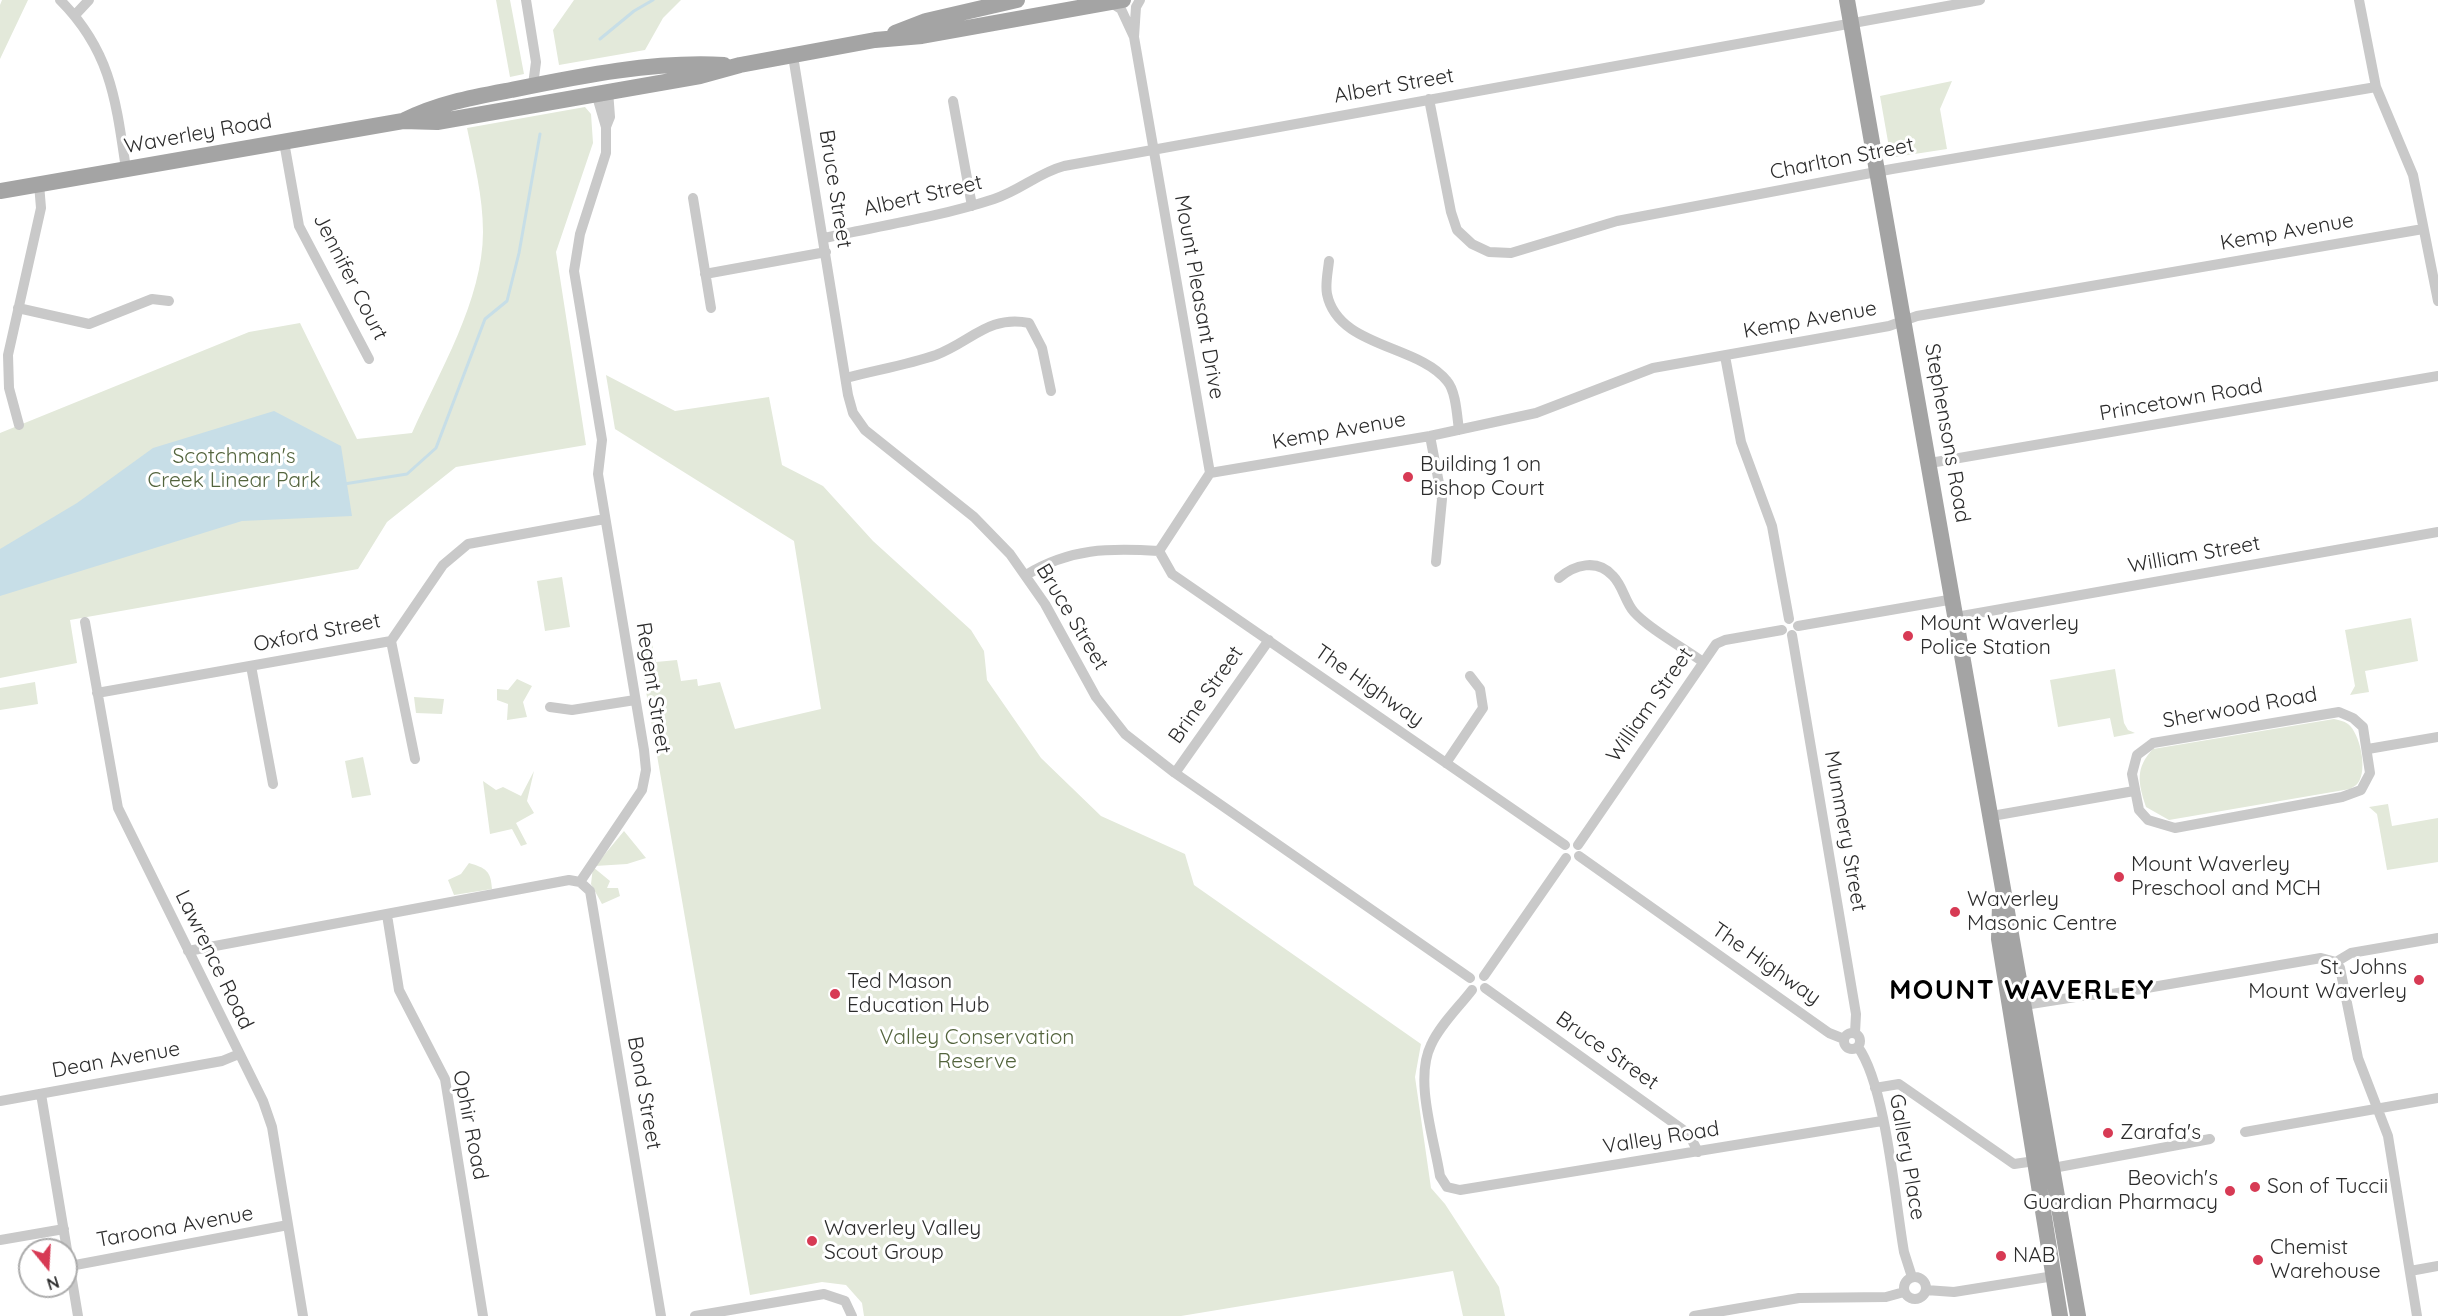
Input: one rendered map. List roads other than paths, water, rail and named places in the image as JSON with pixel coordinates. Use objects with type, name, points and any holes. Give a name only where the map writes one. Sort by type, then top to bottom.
[{"type":"main road","name":"Waverley Road","points":[[874,40],[926,21],[1017,0]]},
{"type":"main road","name":"Stephensons Road","points":[[1847,0],[1992,816],[2001,874],[2006,938],[2018,1006],[2053,1168],[2078,1316]]},
{"type":"main road","name":"Waverley Road","points":[[0,191],[403,121],[438,122],[700,76],[740,65],[874,40],[922,36],[1056,6],[1117,1]]},
{"type":"main road","name":"Waverley Road","points":[[403,121],[429,108],[596,74],[693,63],[740,65]]},
{"type":"main road","points":[[596,74],[602,92]]},
{"type":"main road","name":"Stephensons Road","points":[[2018,1006],[2035,1161],[2060,1316]]},
{"type":"main road","points":[[2054,1276],[2070,1269]]},
{"type":"street","points":[[60,0],[75,15],[98,47],[112,87],[126,169]]},
{"type":"street","points":[[75,15],[88,0]]},
{"type":"street","points":[[526,0],[541,84]]},
{"type":"street","name":"Mount Pleasant Drive","points":[[1140,0],[1136,7],[1134,37],[1210,473]]},
{"type":"street","name":"Albert Street","points":[[824,238],[972,206],[1016,192],[1047,171],[1429,99],[1980,0]]},
{"type":"street","points":[[2359,0],[2376,87],[2413,175],[2438,301]]},
{"type":"street","name":"Mount Pleasant Drive","points":[[1117,1],[1134,37]]},
{"type":"street","name":"Bruce Street","points":[[794,56],[846,378],[854,413],[865,430],[974,517],[1026,575],[1096,697],[1125,734],[1471,984]]},
{"type":"street","points":[[536,62],[541,84]]},
{"type":"street","name":"Charlton Street","points":[[1429,99],[1451,212],[1458,230],[1472,244],[1489,252],[1511,253],[1617,221],[1879,172],[2376,87]]},
{"type":"street","name":"Regent Street","points":[[580,882],[642,790],[646,770],[598,474],[602,440],[574,271],[580,234],[606,153],[606,127],[610,117],[602,92]]},
{"type":"street","points":[[953,101],[972,206]]},
{"type":"street","name":"Jennifer Court","points":[[284,142],[299,226],[369,359]]},
{"type":"street","points":[[19,425],[9,388],[8,355],[41,208],[39,184]]},
{"type":"street","points":[[693,198],[711,308]]},
{"type":"street","name":"Kemp Avenue","points":[[1210,473],[1430,436],[1536,413],[1653,368],[1889,326],[1903,319],[2423,229]]},
{"type":"street","points":[[705,274],[826,252]]},
{"type":"street","points":[[1329,261],[1327,293],[1338,313],[1354,330],[1371,340],[1436,369],[1449,382],[1460,430]]},
{"type":"street","points":[[18,308],[90,324],[152,299],[169,301]]},
{"type":"street","points":[[846,378],[937,354],[992,326],[1011,320],[1029,323],[1037,334],[1051,391]]},
{"type":"street","name":"Mummery Street","points":[[1725,356],[1741,442],[1772,526],[1856,1014],[1855,1034]]},
{"type":"street","name":"Princetown Road","points":[[1930,463],[2438,376]]},
{"type":"street","points":[[1430,436],[1442,499],[1436,562]]},
{"type":"street","points":[[1026,575],[1043,565],[1079,553],[1108,548],[1159,550],[1210,473]]},
{"type":"street","name":"Oxford Street","points":[[97,693],[391,641],[443,565],[468,544],[606,519]]},
{"type":"street","name":"William Street","points":[[1956,617],[2438,532]]},
{"type":"street","name":"The Highway","points":[[1159,550],[1172,574],[1565,845]]},
{"type":"street","points":[[1559,578],[1570,569],[1582,564],[1599,568],[1613,575],[1634,612],[1702,662]]},
{"type":"street","name":"William Street","points":[[1578,850],[1716,644],[1725,640],[1954,599]]},
{"type":"street","name":"Lawrence Road","points":[[85,622],[118,808],[263,1101],[272,1127],[303,1316]]},
{"type":"street","name":"Brine Street","points":[[1176,773],[1269,640]]},
{"type":"street","points":[[391,641],[415,759]]},
{"type":"street","points":[[251,666],[273,784]]},
{"type":"street","points":[[1446,763],[1484,708],[1480,689],[1470,676]]},
{"type":"street","points":[[550,707],[572,710],[635,700]]},
{"type":"street","name":"Sherwood Road","points":[[2339,712],[2353,718],[2363,727],[2370,773],[2361,790],[2342,797],[2175,828],[2148,820],[2139,810],[2134,791],[2132,774],[2137,755],[2153,743],[2339,712]]},
{"type":"street","points":[[2368,749],[2438,737]]},
{"type":"street","points":[[1992,816],[2134,791]]},
{"type":"street","points":[[1570,842],[1578,850],[1574,859],[1566,858],[1563,853],[1565,845],[1570,842]]},
{"type":"street","name":"The Highway","points":[[1578,850],[1829,1033],[1844,1040]]},
{"type":"street","points":[[1484,976],[1566,858]]},
{"type":"street","points":[[188,951],[568,880],[580,882]]},
{"type":"street","name":"Bond Street","points":[[580,882],[590,891],[661,1316]]},
{"type":"street","name":"Ophir Road","points":[[387,915],[399,990],[445,1079],[483,1316]]},
{"type":"street","points":[[2338,965],[2351,953],[2438,938]]},
{"type":"street","points":[[2018,1006],[2088,995],[2106,996],[2320,958],[2338,965]]},
{"type":"street","points":[[2338,965],[2358,1058],[2381,1110],[2388,1136],[2417,1316]]},
{"type":"street","points":[[1478,974],[1484,976],[1485,988],[1479,991],[1471,984],[1478,974]]},
{"type":"street","name":"Valley Road","points":[[1471,984],[1431,1043],[1424,1069],[1423,1078],[1440,1176],[1447,1187],[1460,1191],[1882,1121]]},
{"type":"street","name":"Bruce Street","points":[[1485,988],[1689,1134],[1698,1152]]},
{"type":"street","points":[[1847,1034],[1855,1034],[1860,1039],[1858,1047],[1850,1049],[1844,1045],[1844,1040],[1847,1034]]},
{"type":"street","name":"Gallery Place","points":[[1858,1047],[1868,1060],[1875,1088],[1904,1252],[1912,1277]]},
{"type":"street","name":"Dean Avenue","points":[[0,1101],[222,1061],[239,1054]]},
{"type":"street","points":[[1875,1088],[1899,1084],[2013,1164],[2035,1161]]},
{"type":"street","points":[[41,1094],[65,1238]]},
{"type":"street","points":[[2245,1132],[2381,1110],[2438,1098]]},
{"type":"street","points":[[2053,1168],[2210,1139]]},
{"type":"street","name":"Taroona Avenue","points":[[78,1264],[288,1225]]},
{"type":"street","points":[[0,1240],[64,1229]]},
{"type":"street","points":[[2410,1271],[2438,1266]]},
{"type":"street","points":[[1926,1290],[1954,1293],[2054,1276]]},
{"type":"street","points":[[1912,1277],[1923,1280],[1926,1290],[1917,1299],[1909,1298],[1904,1292],[1904,1284],[1912,1277]]},
{"type":"street","points":[[1694,1316],[1799,1298],[1886,1297],[1904,1292]]},
{"type":"street","points":[[695,1316],[824,1294],[845,1301],[852,1316]]},
{"type":"street","points":[[75,1298],[78,1316]]},
{"type":"water","points":[[274,411],[341,446],[352,516],[242,521],[0,596],[0,549],[77,503],[153,448]]},
{"type":"waterway","points":[[600,39],[634,11],[653,0]]},
{"type":"waterway","points":[[344,484],[407,474],[436,448],[485,319],[507,301],[519,253],[540,134]]},
{"type":"place","name":"Building 1 on Bishop Court","points":[[1408,477]]},
{"type":"place","name":"Mount Waverley Police Station","points":[[1908,636]]},
{"type":"place","name":"Mount Waverley Preschool and MCH","points":[[2119,877]]},
{"type":"place","name":"Waverley Masonic Centre","points":[[1955,912]]},
{"type":"place","name":"St. Johns Mount Waverley","points":[[2419,980]]},
{"type":"place","name":"Ted Mason Education Hub","points":[[835,994]]},
{"type":"place","name":"Zarafa's","points":[[2108,1133]]},
{"type":"place","name":"Son of Tuccii","points":[[2255,1187]]},
{"type":"place","name":"Beovich's Guardian Pharmacy","points":[[2230,1191]]},
{"type":"place","name":"Waverley Valley Scout Group","points":[[812,1241]]},
{"type":"place","name":"NAB","points":[[2001,1256]]},
{"type":"place","name":"Chemist Warehouse","points":[[2258,1260]]},
{"type":"district","name":"MOUNT WAVERLEY","points":[[2022,991]]},
{"type":"park label","name":"Scotchman's Creek Linear Park","points":[[234,469]]},
{"type":"park label","name":"Valley Conservation Reserve","points":[[977,1050]]}]
